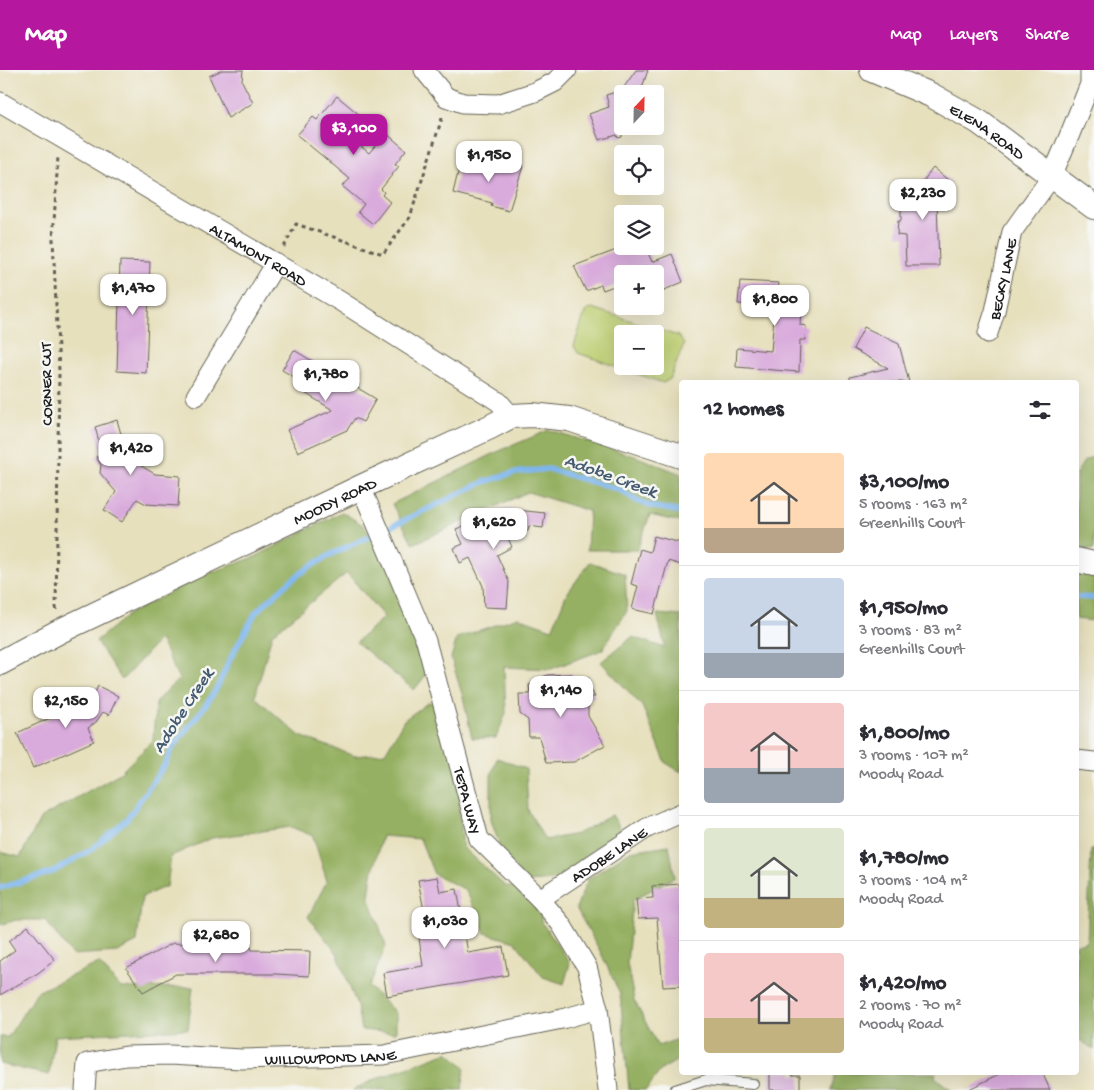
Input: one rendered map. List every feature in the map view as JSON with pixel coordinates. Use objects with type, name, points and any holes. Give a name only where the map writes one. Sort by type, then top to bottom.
[{"type":"street","points":[[424,70],[446,97],[463,103],[498,104],[535,92],[555,82],[568,70]]},
{"type":"street","name":"ELENA ROAD","points":[[872,70],[930,95],[979,122],[1094,207]]},
{"type":"street","name":"BECKY LANE","points":[[988,333],[1012,232],[1052,176],[1090,84],[1090,70]]},
{"type":"street","name":"ALTAMONT ROAD","points":[[0,102],[340,301],[499,402],[511,416]]},
{"type":"street","points":[[196,396],[276,263]]},
{"type":"street","name":"MOODY ROAD","points":[[0,664],[60,631],[361,487],[490,428],[511,416],[532,415],[569,419],[679,455]]},
{"type":"street","name":"TEPA WAY","points":[[361,487],[426,640],[479,839],[540,899],[561,924],[587,967],[598,1009],[608,1090]]},
{"type":"street","points":[[1079,561],[1094,564]]},
{"type":"street","points":[[1079,760],[1094,762]]},
{"type":"street","name":"ADOBE LANE","points":[[540,899],[647,828],[679,813]]},
{"type":"street","name":"WILLOWPOND LANE","points":[[85,1090],[87,1063],[126,1056],[170,1054],[242,1059],[384,1055],[552,1021],[598,1009]]},
{"type":"lane","points":[[675,1090],[706,1080],[753,1084]]},
{"type":"path","points":[[276,263],[296,224],[383,254],[410,217],[445,108],[463,103]]},
{"type":"path","name":"CORNER CUT","points":[[60,136],[53,239],[59,371],[56,614],[60,631]]},
{"type":"green space","points":[[592,308],[644,325],[614,325],[614,366],[578,353],[574,346],[585,312]]},
{"type":"green space","points":[[664,331],[678,336],[684,344],[670,379],[663,383],[640,375],[664,375]]},
{"type":"green space","points":[[549,430],[635,456],[679,473],[679,522],[650,515],[637,550],[587,550],[589,511],[528,492],[413,544],[392,504],[497,452]]},
{"type":"green space","points":[[1094,456],[1094,550],[1079,548],[1079,469],[1084,461]]},
{"type":"green space","points":[[342,512],[363,525],[405,583],[434,665],[414,690],[356,642],[384,617],[347,573],[272,634],[255,697],[300,736],[355,756],[385,753],[404,720],[429,702],[447,708],[463,777],[459,809],[463,847],[505,886],[534,890],[542,923],[570,963],[564,984],[543,977],[515,942],[485,933],[466,890],[434,874],[420,839],[382,836],[372,874],[369,896],[386,946],[369,987],[396,1013],[396,1033],[361,1030],[357,1006],[337,953],[308,917],[327,881],[313,836],[291,827],[212,838],[171,856],[167,886],[142,897],[137,942],[117,952],[72,955],[45,920],[16,920],[0,925],[0,852],[20,857],[41,818],[120,773],[153,740],[156,701],[179,679],[160,639],[122,680],[96,641],[129,614],[201,576],[255,557]]},
{"type":"green space","points":[[590,562],[625,574],[627,611],[602,650],[551,669],[504,667],[506,713],[496,738],[472,738],[463,697],[451,658],[457,638],[518,617],[552,629],[566,595]]},
{"type":"green space","points":[[1079,570],[1094,574],[1094,621],[1079,619]]},
{"type":"green space","points":[[657,614],[679,616],[679,771],[666,763],[642,706],[601,662],[632,637],[665,648]]},
{"type":"green space","points":[[497,758],[526,769],[528,810],[545,840],[577,834],[612,815],[622,831],[592,850],[574,870],[554,880],[527,882],[502,853],[491,820],[491,775]]},
{"type":"green space","points":[[669,845],[675,877],[633,900],[627,963],[634,1000],[658,1046],[679,1039],[679,1059],[661,1070],[646,1090],[629,1090],[620,994],[600,951],[576,908],[588,879],[630,851]]},
{"type":"green space","points":[[1094,849],[1094,1050],[1079,1040],[1079,943],[1087,942],[1091,850]]},
{"type":"green space","points":[[99,963],[121,988],[193,987],[188,1029],[55,1036],[49,1075],[0,1064],[0,1037],[8,1037],[37,992]]},
{"type":"green space","points":[[448,1052],[465,1067],[462,1090],[353,1090],[375,1079]]},
{"type":"green space","points":[[835,1075],[936,1075],[935,1077],[951,1090],[831,1090]]},
{"type":"building","points":[[222,70],[243,70],[242,81],[253,103],[228,118],[209,76]]},
{"type":"building","points":[[636,70],[648,70],[643,85],[626,85]]},
{"type":"building","points":[[614,92],[614,135],[617,135],[599,140],[589,114],[609,107],[606,95]]},
{"type":"building","points":[[337,96],[361,116],[346,134],[369,153],[386,133],[406,150],[395,164],[399,166],[381,189],[384,192],[382,195],[390,202],[373,224],[358,212],[364,204],[342,186],[350,179],[297,135],[313,117],[317,120]]},
{"type":"building","points":[[500,159],[523,166],[509,211],[491,206],[492,203],[453,193],[461,160],[497,171]]},
{"type":"building","points":[[933,168],[952,183],[937,201],[939,266],[906,266],[905,236],[897,235],[898,221],[901,221],[901,196],[912,196]]},
{"type":"building","points":[[614,251],[614,255],[649,255],[652,262],[672,254],[683,282],[664,290],[664,265],[614,265],[614,286],[603,290],[601,285],[586,291],[574,266]]},
{"type":"building","points":[[120,261],[150,262],[146,373],[117,371]]},
{"type":"building","points":[[740,281],[779,283],[778,289],[802,290],[800,325],[806,326],[805,340],[800,340],[799,372],[736,367],[737,348],[771,351],[775,306],[738,304]]},
{"type":"building","points":[[864,327],[899,344],[908,380],[850,380],[850,377],[888,368],[853,349]]},
{"type":"building","points":[[294,350],[376,399],[363,422],[355,418],[347,430],[298,452],[287,430],[333,410],[303,392],[307,385],[282,370]]},
{"type":"building","points":[[117,420],[125,448],[136,463],[155,474],[180,476],[178,506],[146,504],[137,499],[122,522],[104,510],[116,492],[100,473],[101,465],[96,457],[102,453],[95,427]]},
{"type":"building","points":[[507,509],[545,513],[543,528],[529,526],[528,531],[504,529],[512,547],[497,555],[509,582],[507,608],[484,607],[483,586],[470,558],[460,563],[454,548],[463,544],[456,529]]},
{"type":"building","points":[[654,536],[679,542],[679,564],[668,561],[654,614],[632,609],[638,586],[631,584],[640,549],[650,552]]},
{"type":"building","points":[[572,674],[574,679],[589,678],[589,686],[595,697],[588,697],[588,716],[605,745],[574,762],[546,763],[539,737],[529,737],[528,720],[520,714],[519,694],[530,694],[529,685],[547,675]]},
{"type":"building","points":[[98,686],[118,696],[109,715],[103,712],[96,722],[88,728],[94,741],[33,768],[17,733],[92,699]]},
{"type":"building","points":[[437,877],[440,892],[457,889],[468,953],[503,947],[508,975],[387,996],[383,973],[423,966],[419,938],[429,936],[418,880]]},
{"type":"building","points":[[679,884],[679,986],[663,987],[657,918],[638,919],[636,899],[653,898],[652,886]]},
{"type":"building","points":[[28,926],[55,960],[38,973],[0,995],[0,961],[15,950],[9,941]]},
{"type":"building","points":[[173,943],[229,947],[231,944],[250,945],[252,950],[310,951],[309,976],[276,974],[176,974],[143,992],[126,968]]},
{"type":"building","points":[[770,1075],[800,1075],[800,1090],[770,1090]]},
{"type":"building","points":[[998,1075],[1043,1075],[1050,1090],[967,1090]]},
{"type":"waterway","name":"Adobe Creek","points":[[392,526],[484,482],[513,473],[548,469],[620,490],[637,501],[650,506],[679,512]]},
{"type":"waterway","name":"Adobe Creek","points":[[0,888],[53,872],[92,849],[127,819],[166,763],[173,747],[218,686],[231,657],[256,612],[290,581],[311,566],[377,533]]},
{"type":"waterway","name":"Adobe Creek","points":[[1079,597],[1094,598]]}]
